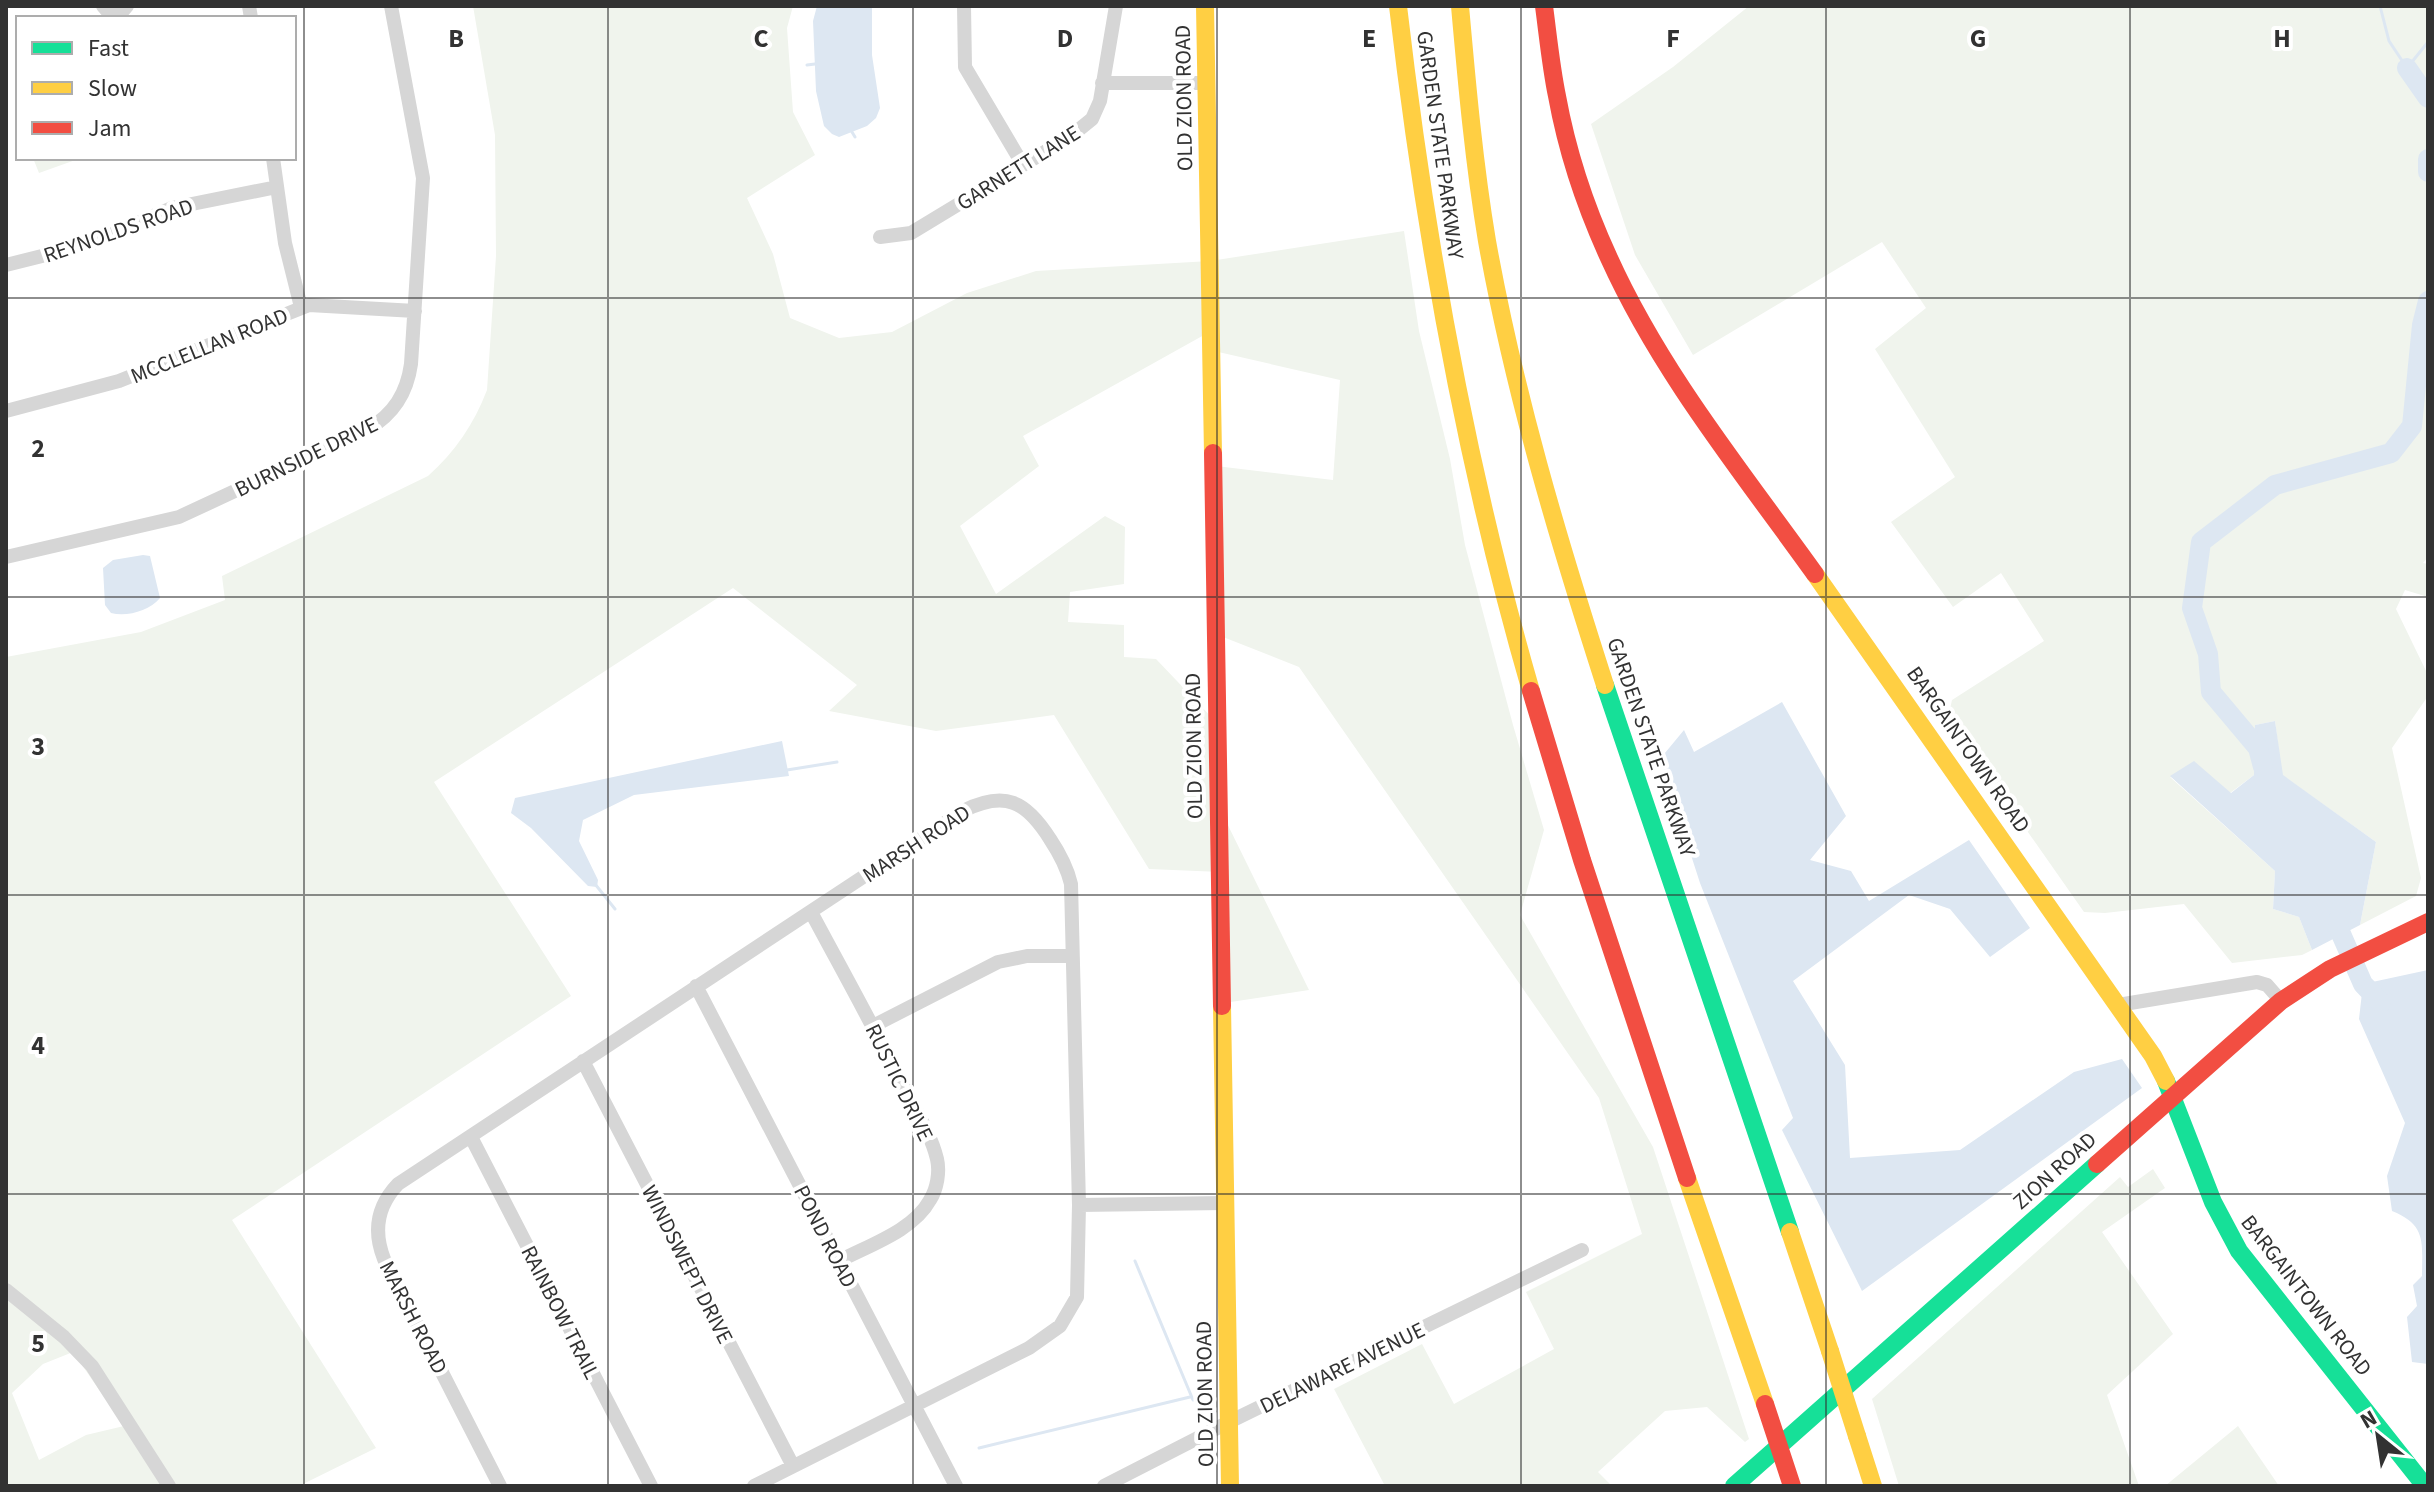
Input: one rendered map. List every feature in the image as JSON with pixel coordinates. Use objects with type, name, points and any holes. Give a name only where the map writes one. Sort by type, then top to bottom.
[{"type":"main road","name":"OLD ZION ROAD","points":[[1205,6],[1230,1486]]},
{"type":"main road","name":"GARDEN STATE PARKWAY","points":[[1398,6],[1427,228],[1465,425],[1496,560],[1567,815],[1792,1486]]},
{"type":"main road","name":"GARDEN STATE PARKWAY","points":[[1460,6],[1468,111],[1486,238],[1532,443],[1602,676],[1873,1486]]},
{"type":"main road","name":"BARGAINTOWN ROAD","points":[[1544,6],[1553,75],[1572,157],[1602,241],[1643,325],[1683,389],[1922,724],[2153,1056],[2174,1095],[2207,1193],[2225,1231],[2425,1486]]},
{"type":"main road","name":"ZION ROAD","points":[[1734,1486],[2281,1001],[2349,960],[2428,922]]},
{"type":"street","points":[[103,6],[115,14],[127,6]]},
{"type":"street","name":"BURNSIDE DRIVE","points":[[6,557],[179,517],[376,424],[398,404],[407,382],[415,311],[423,178],[391,6]]},
{"type":"street","points":[[964,6],[965,67],[1023,165]]},
{"type":"street","name":"GARNETT LANE","points":[[880,237],[911,233],[1087,124],[1100,101],[1116,6]]},
{"type":"street","points":[[1102,83],[1207,83]]},
{"type":"street","points":[[273,160],[285,243],[301,307]]},
{"type":"street","name":"REYNOLDS ROAD","points":[[6,265],[69,251],[172,208],[277,187]]},
{"type":"street","name":"MCCLELLAN ROAD","points":[[6,411],[119,381],[301,307],[317,304],[415,311]]},
{"type":"street","name":"MARSH ROAD","points":[[500,1486],[379,1247],[377,1233],[382,1205],[398,1184],[963,811],[990,800],[1006,801],[1030,811],[1065,864],[1071,884],[1079,1205],[1077,1297],[1060,1326],[1029,1348],[754,1486]]},
{"type":"street","name":"RUSTIC DRIVE","points":[[811,912],[873,1026],[927,1133],[937,1160],[937,1182],[921,1214],[905,1226],[839,1261]]},
{"type":"street","points":[[873,1026],[998,962],[1027,956],[1071,956]]},
{"type":"street","points":[[2118,1005],[2254,982],[2267,985],[2281,1001]]},
{"type":"street","name":"POND ROAD","points":[[696,986],[956,1486]]},
{"type":"street","name":"WINDSWEPT DRIVE","points":[[583,1061],[793,1466]]},
{"type":"street","name":"RAINBOW TRAIL","points":[[471,1137],[651,1486]]},
{"type":"street","points":[[1079,1205],[1224,1203]]},
{"type":"street","name":"DELAWARE AVENUE","points":[[1104,1486],[1582,1250]]},
{"type":"street","points":[[6,1290],[86,1359],[109,1389],[169,1486]]},
{"type":"shaded area","points":[[473,6],[793,6],[787,28],[793,112],[815,155],[747,198],[773,254],[790,318],[839,338],[892,332],[967,293],[1036,271],[1210,261],[1404,231],[1419,331],[1450,459],[1465,545],[1544,830],[1520,915],[1653,1147],[1749,1439],[1745,1442],[1707,1407],[1665,1411],[1598,1472],[1612,1486],[1385,1486],[1334,1389],[1422,1344],[1454,1404],[1554,1349],[1526,1292],[1642,1234],[1599,1098],[1299,667],[1218,635],[1216,466],[1333,480],[1340,380],[1214,351],[1213,330],[1023,436],[1039,466],[960,526],[996,594],[1105,516],[1125,527],[1124,584],[1070,592],[1068,622],[1124,625],[1124,657],[1156,659],[1218,724],[1219,807],[1309,990],[1224,1003],[1221,872],[1149,869],[1054,715],[936,731],[829,711],[857,685],[733,588],[434,782],[571,996],[232,1220],[376,1448],[299,1486],[6,1486],[6,657],[141,632],[225,600],[222,576],[428,476],[447,457],[470,426],[487,390],[496,256],[495,135]],"holes":[[[73,1352],[124,1426],[86,1435],[39,1460],[12,1393],[43,1364]]]},
{"type":"shaded area","points":[[817,6],[872,6],[872,55],[880,108],[876,118],[867,126],[839,137],[824,126],[816,91],[813,21]]},
{"type":"shaded area","points":[[1749,6],[2428,6],[2428,557],[2423,563],[2428,564],[2428,597],[2405,590],[2396,609],[2428,675],[2428,696],[2392,748],[2421,878],[2416,896],[2360,925],[2376,842],[2282,775],[2275,721],[2255,725],[2254,775],[2230,793],[2170,777],[2275,871],[2273,909],[2299,917],[2312,950],[2302,955],[2232,963],[2184,904],[2105,913],[2084,912],[1948,718],[1952,700],[2044,641],[2001,573],[1953,607],[1891,522],[1955,477],[1875,349],[1926,308],[1882,242],[1693,355],[1635,255],[1591,124],[1673,67]]},
{"type":"shaded area","points":[[34,160],[75,160],[39,173]]},
{"type":"shaded area","points":[[150,556],[160,598],[137,612],[111,613],[105,605],[103,568],[113,560]]},
{"type":"shaded area","points":[[1782,702],[1846,816],[1810,860],[1851,871],[1869,901],[1969,840],[2030,928],[1990,957],[1950,909],[1909,895],[1793,981],[1845,1065],[1850,1158],[1960,1150],[2074,1072],[2122,1059],[2142,1088],[1862,1291],[1782,1130],[1793,1118],[1700,883],[1660,759],[1684,730],[1694,752]]},
{"type":"shaded area","points":[[2275,721],[2283,775],[2376,842],[2360,925],[2312,950],[2299,917],[2273,909],[2275,871],[2170,776],[2194,761],[2231,793],[2254,775],[2255,725]]},
{"type":"shaded area","points":[[782,741],[789,776],[634,795],[583,820],[579,841],[598,880],[597,887],[588,886],[531,828],[511,813],[515,798]]},
{"type":"shaded area","points":[[2428,970],[2428,1364],[2412,1362],[2407,1317],[2417,1306],[2413,1285],[2422,1276],[2422,1245],[2411,1222],[2392,1211],[2387,1176],[2405,1123],[2359,1019],[2363,984]]},
{"type":"shaded area","points":[[2153,1169],[2165,1188],[2102,1232],[2173,1334],[2107,1395],[2139,1486],[1899,1486],[1872,1399],[2120,1177],[2128,1187]]},
{"type":"shaded area","points":[[2238,1426],[2279,1486],[2165,1486]]},
{"type":"waterway","points":[[2380,6],[2389,41],[2407,68],[2428,42]]},
{"type":"waterway","points":[[807,65],[815,64]]},
{"type":"waterway","points":[[2407,68],[2428,98]]},
{"type":"waterway","points":[[852,132],[855,137]]},
{"type":"waterway","points":[[2428,159],[2428,172]]},
{"type":"waterway","points":[[2263,767],[2258,748],[2211,692],[2208,654],[2192,608],[2201,542],[2275,485],[2391,453],[2412,426],[2422,325],[2428,301]]},
{"type":"waterway","points":[[787,770],[837,762]]},
{"type":"waterway","points":[[595,884],[615,909]]},
{"type":"waterway","points":[[2341,908],[2338,927],[2363,984],[2381,1003]]},
{"type":"waterway","points":[[1135,1261],[1193,1400]]},
{"type":"waterway","points":[[979,1448],[1190,1397]]},
{"type":"traffic: fast","points":[[1605,685],[1790,1232]]},
{"type":"traffic: fast","points":[[2166,1081],[2213,1202],[2239,1251],[2425,1486]]},
{"type":"traffic: fast","points":[[1734,1486],[2097,1164]]},
{"type":"traffic: slow","points":[[1205,6],[1213,453]]},
{"type":"traffic: slow","points":[[1398,6],[1421,179],[1450,352],[1487,522],[1531,691]]},
{"type":"traffic: slow","points":[[1460,6],[1478,182],[1510,354],[1538,465],[1605,685]]},
{"type":"traffic: slow","points":[[1815,574],[2153,1056],[2166,1081]]},
{"type":"traffic: slow","points":[[1222,1006],[1230,1486]]},
{"type":"traffic: slow","points":[[1687,1178],[1765,1404]]},
{"type":"traffic: slow","points":[[1790,1232],[1830,1351]]},
{"type":"traffic: slow","points":[[1830,1351],[1857,1436]]},
{"type":"traffic: slow","points":[[1857,1436],[1873,1486]]},
{"type":"traffic: jam","points":[[1544,6],[1566,137],[1585,199],[1609,258],[1678,382],[1815,574]]},
{"type":"traffic: jam","points":[[1213,453],[1222,1006]]},
{"type":"traffic: jam","points":[[1531,691],[1582,860],[1687,1178]]},
{"type":"traffic: jam","points":[[2097,1164],[2281,1001],[2330,969],[2428,922]]},
{"type":"traffic: jam","points":[[1765,1404],[1792,1486]]}]
